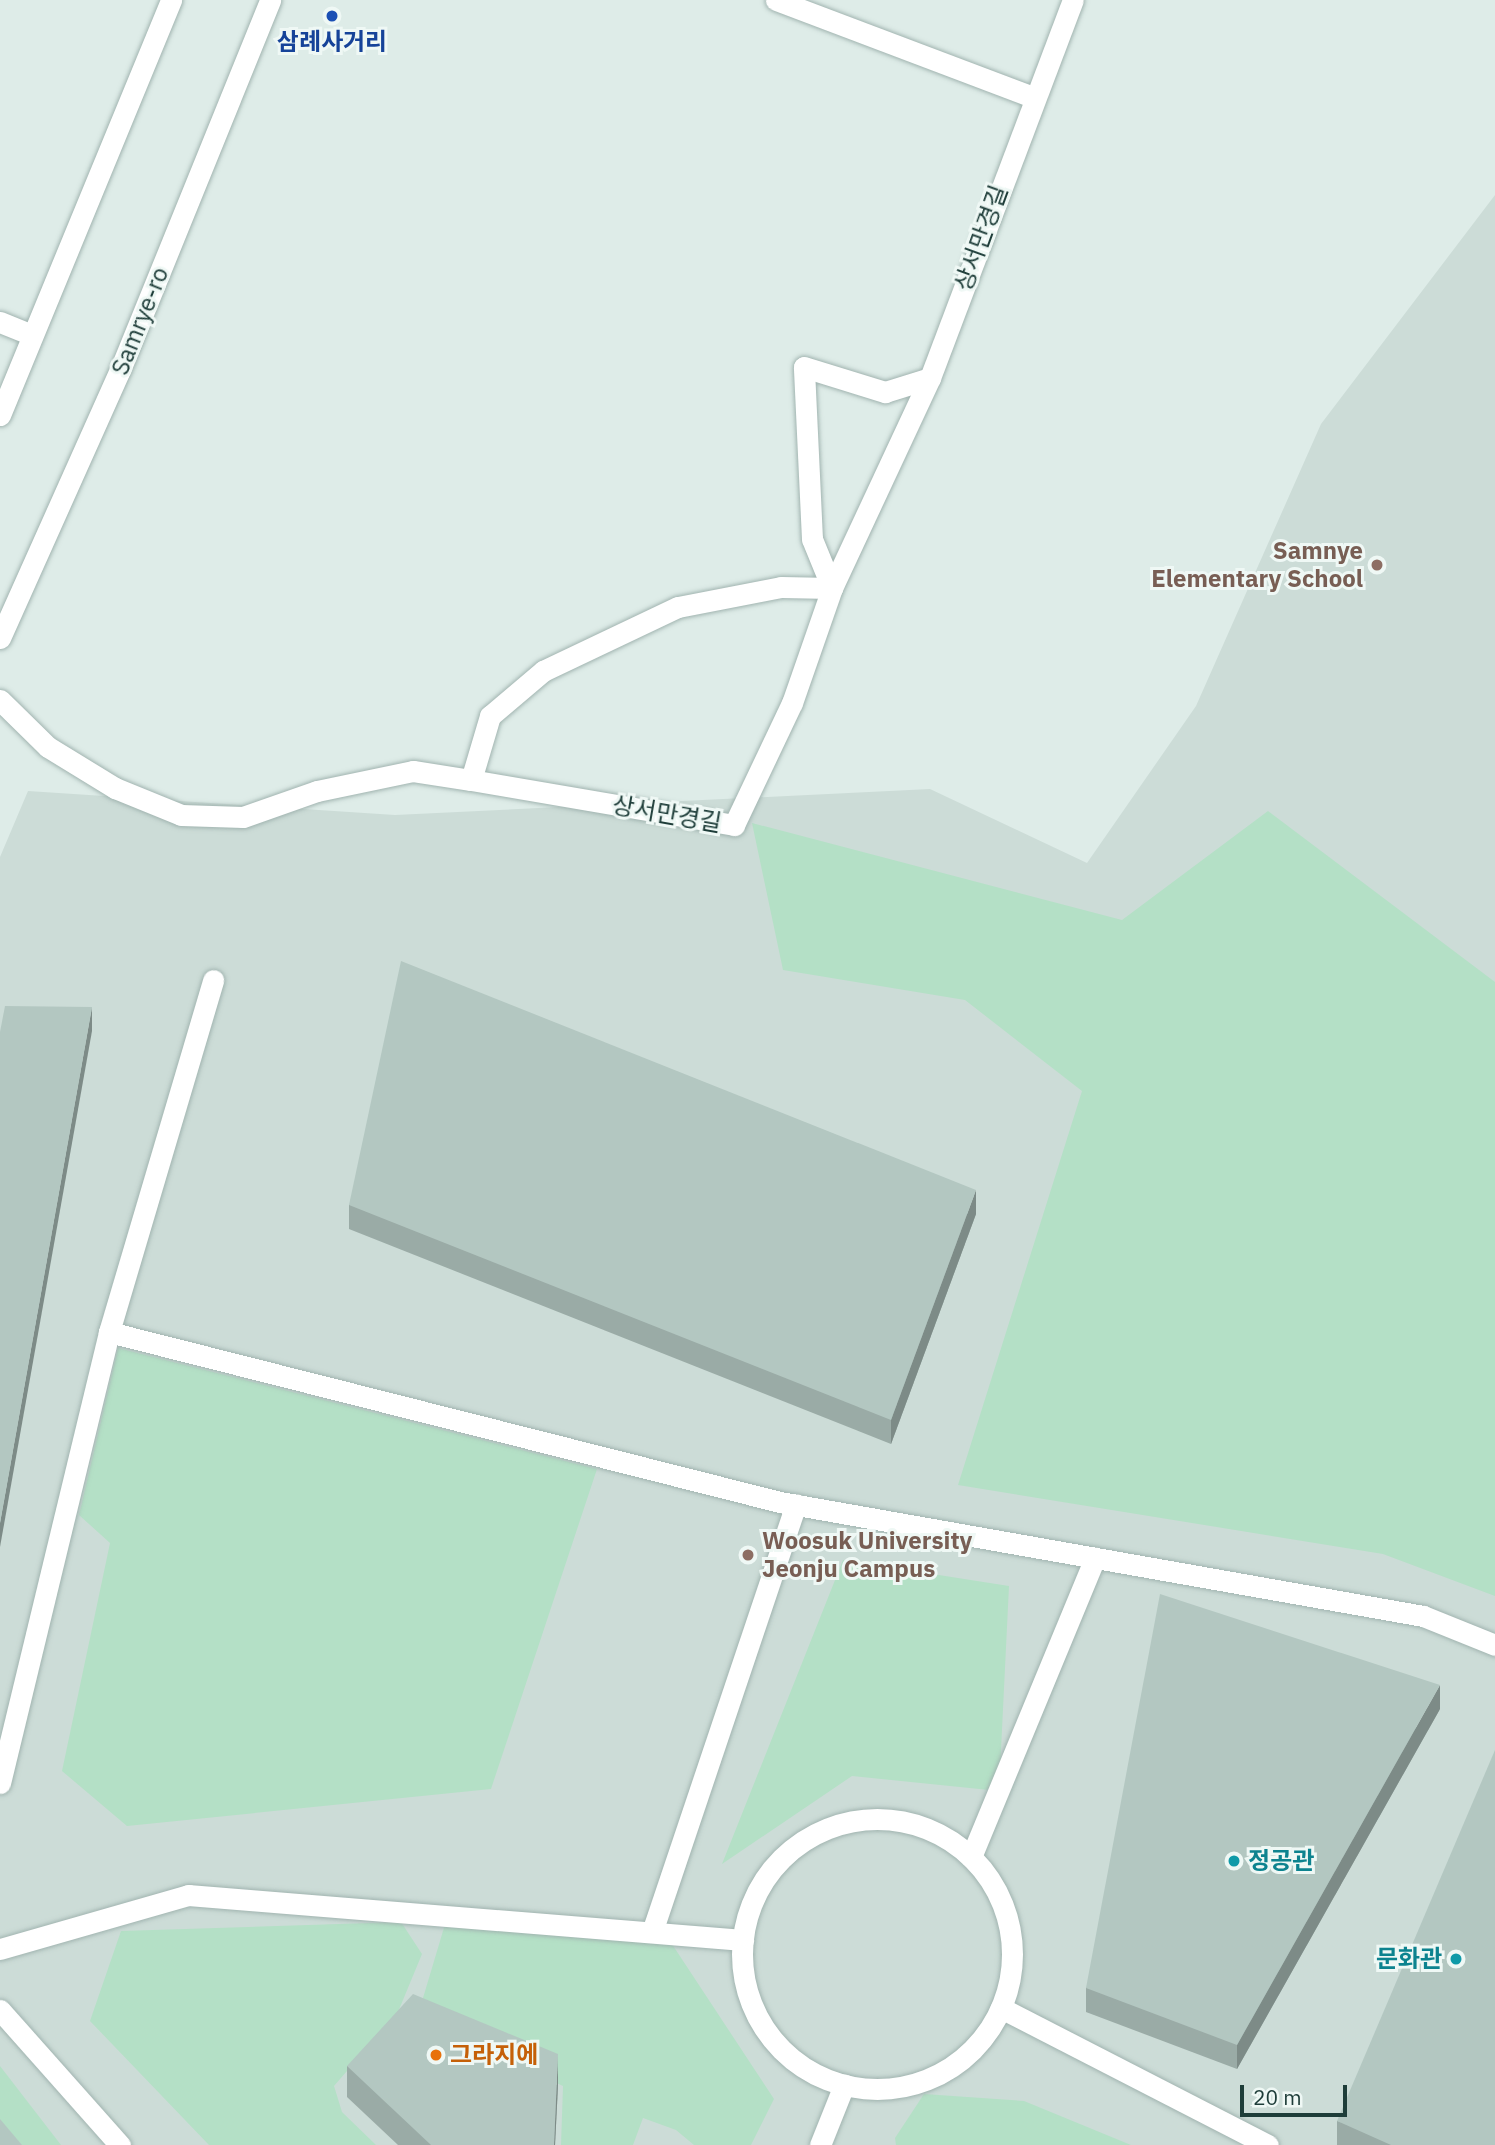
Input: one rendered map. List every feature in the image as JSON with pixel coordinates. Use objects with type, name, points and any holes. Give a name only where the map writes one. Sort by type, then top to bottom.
[{"type":"street","points":[[0,415],[171,0]]},
{"type":"street","name":"Samrye-ro","points":[[0,638],[120,370],[270,0]]},
{"type":"street","points":[[776,0],[1033,97]]},
{"type":"street","name":"상서만경길","points":[[0,700],[48,747],[114,788],[181,815],[243,817],[317,791],[413,771],[734,825],[792,703],[832,588],[930,378],[1033,97],[1073,0]]},
{"type":"street","points":[[0,322],[33,335]]},
{"type":"street","points":[[471,780],[490,716],[542,671],[678,607],[780,587],[832,588],[812,539],[804,367],[885,392],[930,378]]},
{"type":"street","points":[[0,1783],[109,1332],[213,979]]},
{"type":"street","points":[[109,1332],[796,1504],[1423,1616],[1495,1645]]},
{"type":"street","points":[[653,1929],[796,1504]]},
{"type":"street","points":[[971,1857],[1095,1558]]},
{"type":"street","points":[[874,1819],[916,1825],[955,1843],[971,1857],[986,1875],[1007,1917],[1012,1963],[1001,2008],[981,2040],[937,2075],[882,2089],[845,2085],[809,2070],[767,2031],[750,1996],[743,1940],[755,1898],[778,1862],[811,1835],[831,1826],[874,1819]]},
{"type":"street","points":[[0,1949],[188,1895],[653,1929],[743,1940]]},
{"type":"street","points":[[1001,2008],[1268,2145]]},
{"type":"street","points":[[0,2010],[120,2145]]},
{"type":"street","points":[[820,2145],[845,2085]]},
{"type":"shaded area","name":"Woosuk University Jeonju Campus","points":[[1495,195],[1495,2145],[0,2145],[0,857],[28,791],[395,815],[930,789],[1087,863],[1196,706],[1321,424]]},
{"type":"green space","points":[[1268,811],[1495,982],[1495,1596],[1383,1554],[958,1485],[1082,1091],[965,1000],[783,970],[752,823],[1122,920]]},
{"type":"green space","points":[[118,1348],[597,1469],[491,1789],[127,1826],[62,1771],[110,1543],[79,1515]]},
{"type":"green space","points":[[843,1560],[1009,1586],[999,1791],[852,1776],[722,1864]]},
{"type":"green space","points":[[446,1921],[668,1938],[774,2099],[751,2145],[694,2145],[676,2130],[643,2118],[633,2145],[561,2145],[563,2086],[417,2018]]},
{"type":"green space","points":[[401,1922],[422,1954],[398,2012],[334,2086],[342,2112],[376,2145],[209,2145],[90,2021],[121,1931]]},
{"type":"green space","points":[[0,2066],[61,2145],[19,2145],[0,2122]]},
{"type":"green space","points":[[924,2094],[1024,2101],[1131,2145],[896,2145],[895,2138]]},
{"type":"building","points":[[401,961],[976,1190],[891,1420],[349,1205]]},
{"type":"building","points":[[5,1006],[92,1007],[0,1523],[0,1032]]},
{"type":"building","name":"정공관","points":[[1160,1594],[1440,1685],[1237,2045],[1086,1988]]},
{"type":"building","name":"문화관","points":[[1495,1750],[1495,2145],[1391,2145],[1337,2121]]},
{"type":"building","name":"그라지에","points":[[413,1994],[558,2054],[554,2145],[431,2145],[347,2066]]},
{"type":"building","points":[[0,2119],[22,2145],[0,2145]]},
{"type":"place","name":"삼례사거리","points":[[332,16]]},
{"type":"place","name":"Samnye Elementary School","points":[[1377,565]]},
{"type":"place","name":"Woosuk University Jeonju Campus","points":[[748,1555]]},
{"type":"place","name":"정공관","points":[[1234,1861]]},
{"type":"place","name":"문화관","points":[[1456,1959]]},
{"type":"place","name":"그라지에","points":[[436,2055]]}]
